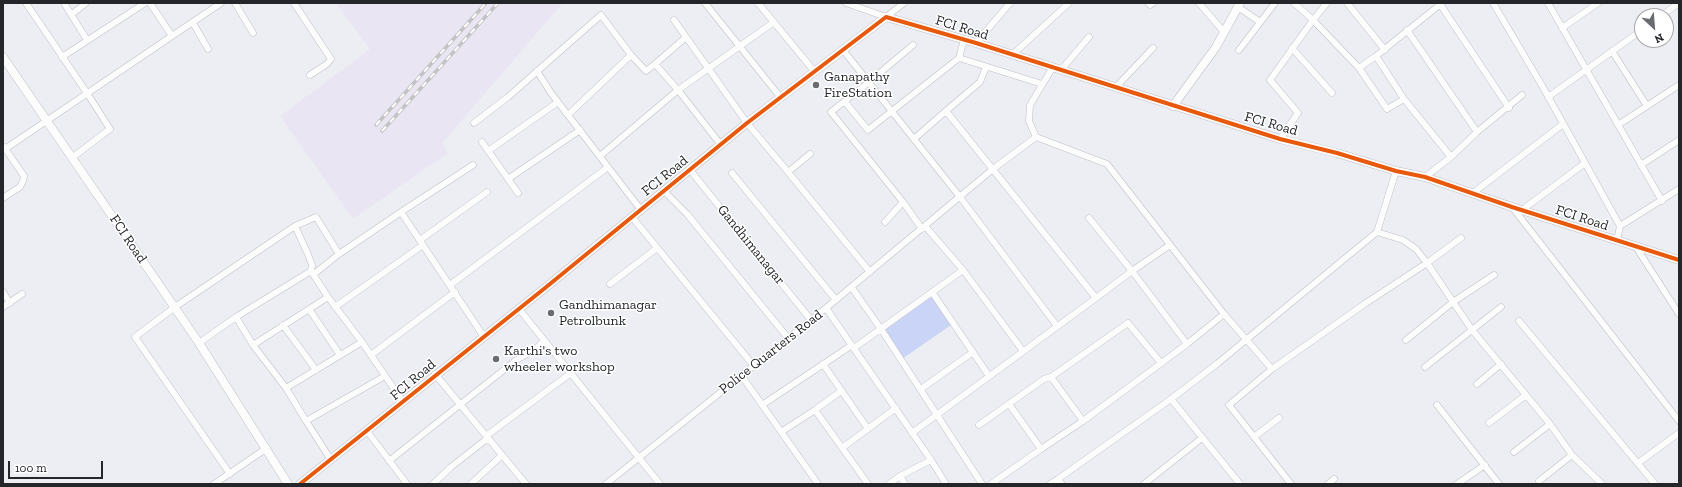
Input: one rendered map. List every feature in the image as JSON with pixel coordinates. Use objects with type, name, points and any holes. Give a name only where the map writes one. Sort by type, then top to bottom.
[{"type":"street","points":[[26,3],[110,128],[73,157]]},
{"type":"street","points":[[64,3],[87,40]]},
{"type":"street","points":[[72,14],[86,3]]},
{"type":"street","points":[[62,57],[145,3]]},
{"type":"street","points":[[150,3],[172,36]]},
{"type":"street","points":[[3,198],[20,188],[24,182],[24,176],[4,148],[221,3]]},
{"type":"street","points":[[235,3],[253,33]]},
{"type":"street","points":[[294,3],[331,59],[327,64],[310,75]]},
{"type":"street","points":[[705,3],[781,98]]},
{"type":"street","points":[[758,3],[814,71]]},
{"type":"street","points":[[846,3],[886,18],[904,3]]},
{"type":"street","points":[[976,43],[1010,3]]},
{"type":"street","points":[[1148,3],[1150,5],[1153,3]]},
{"type":"street","points":[[1199,3],[1224,32]]},
{"type":"street","points":[[1239,50],[1275,3]]},
{"type":"street","points":[[1294,3],[1313,20],[1359,68],[1387,109],[1404,99]]},
{"type":"street","points":[[1280,139],[1298,113],[1270,80],[1292,48],[1327,3]]},
{"type":"street","points":[[1347,3],[1385,50]]},
{"type":"street","points":[[1493,3],[1564,124],[1620,226],[1617,241]]},
{"type":"street","points":[[1548,3],[1662,201]]},
{"type":"street","points":[[1562,28],[1598,3]]},
{"type":"street","points":[[1012,55],[1064,4]]},
{"type":"street","points":[[1359,68],[1385,50],[1407,30],[1441,4],[1509,108]]},
{"type":"street","points":[[1173,106],[1216,47],[1238,5],[1260,22]]},
{"type":"street","points":[[474,123],[508,97],[601,15],[631,55],[646,71],[685,38]]},
{"type":"street","name":"FCI Road","points":[[300,484],[403,402],[435,374],[484,337],[747,123],[886,18],[976,43],[1280,139],[1337,153],[1396,171],[1425,177],[1512,207],[1679,260]]},
{"type":"street","points":[[674,20],[685,38],[747,123],[870,272]]},
{"type":"street","points":[[600,156],[678,90],[774,22]]},
{"type":"street","points":[[192,23],[208,49]]},
{"type":"street","points":[[1407,30],[1477,132]]},
{"type":"street","points":[[1548,97],[1634,36]]},
{"type":"street","points":[[1089,37],[1042,84],[1030,105],[1029,121],[1036,137],[1107,164],[1224,314],[1272,369]]},
{"type":"street","points":[[844,102],[868,130],[959,58],[964,40]]},
{"type":"street","points":[[913,45],[870,82],[831,112],[903,202],[963,270],[1023,350]]},
{"type":"street","points":[[1116,87],[1137,63],[1153,48]]},
{"type":"street","points":[[1292,48],[1332,93]]},
{"type":"street","points":[[843,50],[915,138],[1057,326]]},
{"type":"street","points":[[1612,51],[1647,106]]},
{"type":"street","points":[[568,115],[631,55]]},
{"type":"street","points":[[1376,56],[1404,99],[1451,157]]},
{"type":"street","name":"FCI Road","points":[[3,57],[175,307],[267,448],[288,484]]},
{"type":"street","points":[[959,58],[1042,84]]},
{"type":"street","points":[[655,64],[678,90],[721,145]]},
{"type":"street","points":[[915,138],[980,82],[986,67]]},
{"type":"street","points":[[537,71],[558,102],[641,210]]},
{"type":"street","points":[[1618,125],[1679,85]]},
{"type":"street","points":[[1425,177],[1451,157],[1477,132],[1509,108],[1522,95]]},
{"type":"street","points":[[488,151],[558,102]]},
{"type":"street","points":[[946,111],[1096,298]]},
{"type":"street","points":[[1473,193],[1564,124]]},
{"type":"street","points":[[508,179],[580,130]]},
{"type":"street","points":[[826,308],[852,288],[993,169],[1036,137]]},
{"type":"street","points":[[1642,165],[1679,140]]},
{"type":"street","points":[[482,142],[518,193]]},
{"type":"street","points":[[788,172],[810,154]]},
{"type":"street","points":[[1522,210],[1585,163]]},
{"type":"street","points":[[199,343],[236,317],[313,272],[473,165]]},
{"type":"street","points":[[450,285],[608,167]]},
{"type":"street","name":"Gandhimanagar","points":[[690,170],[811,320]]},
{"type":"street","points":[[1050,484],[1060,481],[1248,340],[1377,232],[1396,171]]},
{"type":"street","points":[[732,173],[836,300]]},
{"type":"street","points":[[1620,226],[1679,189]]},
{"type":"street","points":[[664,191],[687,214],[788,338]]},
{"type":"street","points":[[335,307],[422,243],[487,192]]},
{"type":"street","points":[[885,222],[903,202]]},
{"type":"street","points":[[1512,207],[1679,421]]},
{"type":"street","points":[[401,212],[484,337]]},
{"type":"street","points":[[230,474],[135,337],[175,307],[294,226],[316,217],[339,254]]},
{"type":"street","points":[[632,217],[753,365]]},
{"type":"street","points":[[1089,218],[1132,271],[1187,344]]},
{"type":"street","points":[[294,226],[307,252],[313,272],[328,297],[362,342],[403,402]]},
{"type":"street","points":[[1377,232],[1403,240],[1416,249],[1472,330],[1526,394],[1572,455],[1602,484]]},
{"type":"street","points":[[1291,484],[1228,405],[1272,369],[1462,238]]},
{"type":"street","points":[[912,433],[1023,350],[1170,245]]},
{"type":"street","points":[[1636,247],[1679,314]]},
{"type":"street","points":[[610,284],[657,248]]},
{"type":"street","points":[[762,405],[823,364],[881,329],[963,270]]},
{"type":"street","points":[[1406,340],[1453,302],[1494,275]]},
{"type":"street","points":[[852,288],[921,389],[982,484]]},
{"type":"street","points":[[3,292],[10,302]]},
{"type":"street","points":[[371,355],[455,292]]},
{"type":"street","points":[[932,292],[989,376]]},
{"type":"street","points":[[3,307],[22,294]]},
{"type":"street","points":[[253,345],[328,297]]},
{"type":"street","points":[[1425,367],[1501,307]]},
{"type":"street","points":[[519,308],[660,484]]},
{"type":"street","name":"Police Quarters Road","points":[[608,483],[753,365],[826,308],[896,408],[946,484]]},
{"type":"street","points":[[309,309],[340,355]]},
{"type":"street","points":[[991,484],[1083,421],[1187,344],[1224,314]]},
{"type":"street","points":[[236,317],[253,345],[286,388],[331,460]]},
{"type":"street","points":[[1519,321],[1655,484]]},
{"type":"street","points":[[979,426],[1044,379],[1051,377],[1128,323],[1161,363]]},
{"type":"street","points":[[283,325],[316,370]]},
{"type":"street","points":[[388,461],[515,361],[537,348],[544,340]]},
{"type":"street","points":[[286,388],[362,342]]},
{"type":"street","points":[[921,389],[972,352]]},
{"type":"street","points":[[823,364],[868,429]]},
{"type":"street","points":[[1477,384],[1501,364]]},
{"type":"street","points":[[433,484],[487,437],[571,373]]},
{"type":"street","points":[[435,374],[526,484]]},
{"type":"street","points":[[741,375],[818,484]]},
{"type":"street","points":[[306,421],[384,376]]},
{"type":"street","points":[[1051,377],[1083,421]]},
{"type":"street","points":[[781,432],[841,391]]},
{"type":"street","points":[[1489,423],[1526,394]]},
{"type":"street","points":[[1171,399],[1240,484]]},
{"type":"street","points":[[1009,404],[1041,449]]},
{"type":"street","points":[[1437,405],[1499,484]]},
{"type":"street","points":[[842,448],[896,408]]},
{"type":"street","points":[[815,410],[868,484]]},
{"type":"street","points":[[1254,437],[1279,418]]},
{"type":"street","points":[[1514,452],[1550,424]]},
{"type":"street","points":[[367,431],[405,482],[397,484]]},
{"type":"street","points":[[1638,463],[1679,433]]},
{"type":"street","points":[[1144,484],[1202,438]]},
{"type":"street","points":[[214,484],[267,448]]},
{"type":"street","points":[[1539,482],[1572,455]]},
{"type":"street","points":[[471,484],[502,456]]},
{"type":"street","points":[[889,484],[900,476],[931,460]]},
{"type":"street","points":[[1458,484],[1485,465]]},
{"type":"street","points":[[900,476],[905,484]]},
{"type":"street","points":[[1328,484],[1334,479]]},
{"type":"shaded area","points":[[336,3],[563,3],[442,143],[448,153],[353,219],[280,116],[370,49]]},
{"type":"shaded area","points":[[931,295],[951,325],[902,359],[883,330]]},
{"type":"railway","points":[[376,125],[486,3]]},
{"type":"railway","points":[[382,131],[498,3]]},
{"type":"cycle path","points":[[300,484],[545,288],[747,123],[886,17],[976,43],[1280,139],[1337,153],[1396,171],[1425,177],[1512,207],[1679,260]]},
{"type":"place","name":"Ganapathy FireStation","points":[[816,85]]},
{"type":"place","name":"Gandhimanagar Petrolbunk","points":[[551,313]]},
{"type":"place","name":"Karthi's two wheeler workshop","points":[[496,359]]}]
